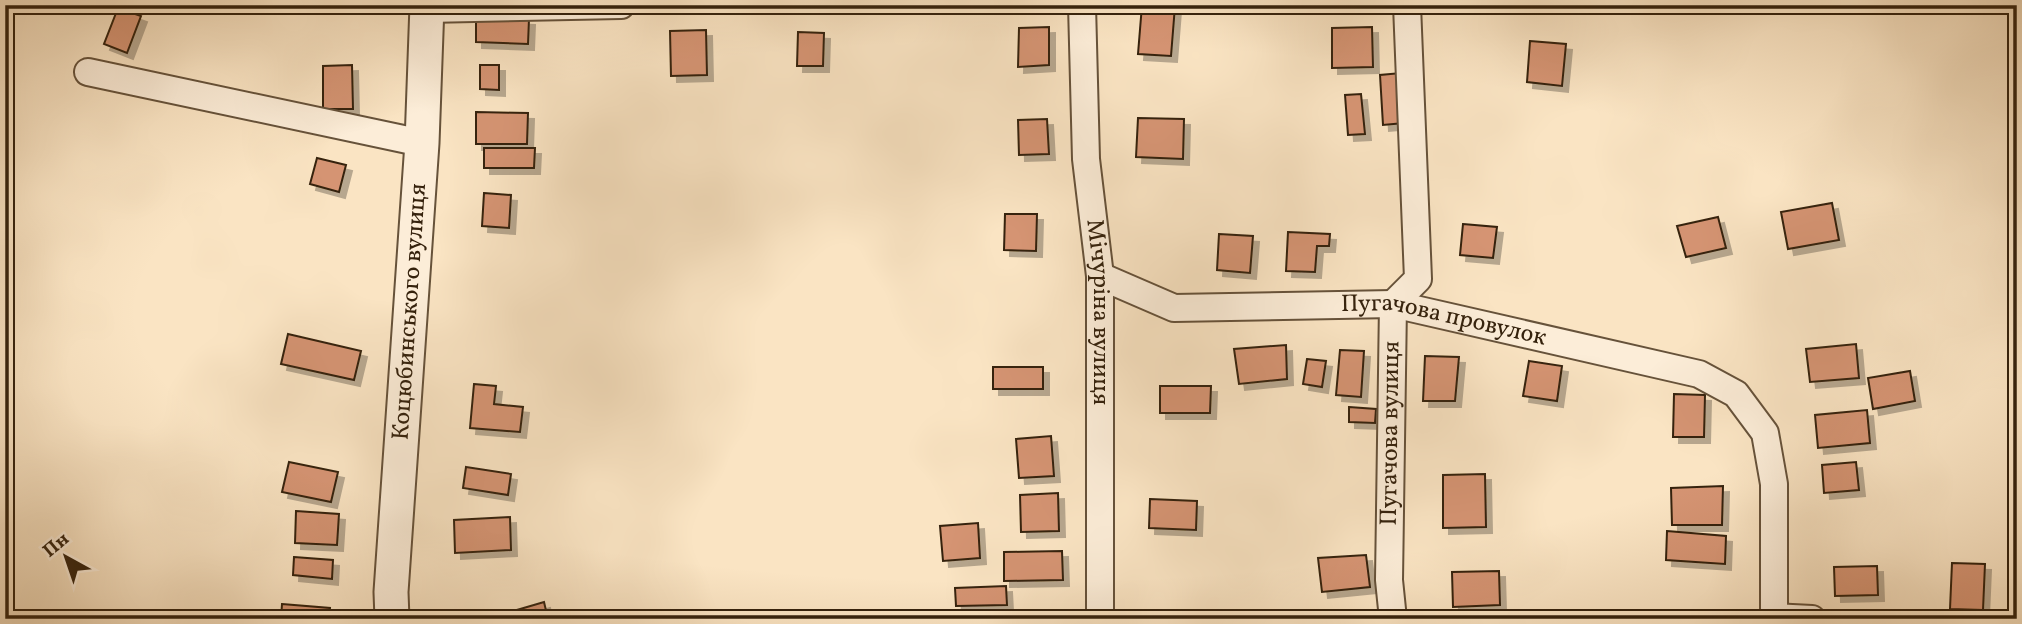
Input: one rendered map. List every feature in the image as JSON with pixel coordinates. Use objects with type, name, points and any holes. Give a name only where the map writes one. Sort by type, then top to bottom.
[{"type":"street","points":[[427,7],[621,5]]},
{"type":"street","name":"Мічуріна вулиця","points":[[1082,5],[1086,159],[1100,276],[1100,619]]},
{"type":"street","points":[[1393,304],[1418,279],[1407,5]]},
{"type":"street","name":"Коцюбинського вулиця","points":[[391,619],[422,143],[427,7]]},
{"type":"street","points":[[88,72],[422,143]]},
{"type":"street","name":"Пугачова провулок","points":[[1100,276],[1174,308],[1393,304],[1699,374],[1736,394],[1765,433],[1774,484],[1774,618]]},
{"type":"street","name":"Пугачова вулиця","points":[[1393,304],[1389,580],[1393,619]]},
{"type":"street","points":[[1774,618],[1812,619]]},
{"type":"building","points":[[1142,5],[1175,6],[1171,56],[1138,54]]},
{"type":"building","points":[[118,8],[141,16],[127,53],[104,44]]},
{"type":"building","points":[[476,17],[529,19],[528,44],[476,42]]},
{"type":"building","points":[[1049,27],[1049,65],[1018,67],[1019,28]]},
{"type":"building","points":[[1372,27],[1373,67],[1332,68],[1332,28]]},
{"type":"building","points":[[706,30],[707,75],[671,76],[670,31]]},
{"type":"building","points":[[798,32],[824,33],[823,66],[797,66]]},
{"type":"building","points":[[1530,41],[1566,44],[1562,86],[1527,82]]},
{"type":"building","points":[[352,65],[353,109],[323,109],[323,66]]},
{"type":"building","points":[[480,65],[499,65],[499,90],[480,89]]},
{"type":"building","points":[[1401,73],[1404,123],[1383,125],[1380,75]]},
{"type":"building","points":[[1361,94],[1365,134],[1348,135],[1345,95]]},
{"type":"building","points":[[476,112],[528,113],[527,144],[476,144]]},
{"type":"building","points":[[1138,118],[1184,119],[1183,159],[1136,157]]},
{"type":"building","points":[[1047,119],[1049,154],[1019,155],[1018,120]]},
{"type":"building","points":[[484,148],[535,148],[534,168],[484,168]]},
{"type":"building","points":[[317,158],[346,165],[339,192],[310,184]]},
{"type":"building","points":[[484,193],[511,195],[509,228],[482,226]]},
{"type":"building","points":[[1832,203],[1839,240],[1788,249],[1781,212]]},
{"type":"building","points":[[1005,214],[1037,214],[1036,251],[1004,250]]},
{"type":"building","points":[[1718,217],[1726,248],[1686,257],[1677,226]]},
{"type":"building","points":[[1463,224],[1497,227],[1493,258],[1460,255]]},
{"type":"building","points":[[1288,232],[1330,234],[1329,246],[1317,246],[1315,272],[1286,271]]},
{"type":"building","points":[[1219,234],[1253,236],[1250,273],[1217,270]]},
{"type":"building","points":[[288,334],[361,351],[354,380],[281,364]]},
{"type":"building","points":[[1856,344],[1859,378],[1810,382],[1806,349]]},
{"type":"building","points":[[1286,345],[1287,379],[1239,384],[1234,349]]},
{"type":"building","points":[[1340,350],[1364,351],[1361,397],[1336,395]]},
{"type":"building","points":[[1425,356],[1459,357],[1455,401],[1423,401]]},
{"type":"building","points":[[1307,359],[1326,361],[1322,387],[1303,384]]},
{"type":"building","points":[[1529,361],[1562,366],[1557,401],[1523,396]]},
{"type":"building","points":[[993,367],[1043,367],[1043,389],[993,389]]},
{"type":"building","points":[[1910,371],[1915,401],[1873,409],[1868,378]]},
{"type":"building","points":[[474,384],[496,386],[494,404],[523,407],[520,432],[470,428]]},
{"type":"building","points":[[1160,386],[1211,386],[1210,413],[1160,413]]},
{"type":"building","points":[[1674,394],[1705,395],[1704,437],[1673,437]]},
{"type":"building","points":[[1349,407],[1376,409],[1375,423],[1349,422]]},
{"type":"building","points":[[1867,410],[1870,443],[1818,448],[1815,415]]},
{"type":"building","points":[[1051,436],[1054,476],[1019,478],[1016,439]]},
{"type":"building","points":[[289,462],[338,472],[331,502],[282,492]]},
{"type":"building","points":[[1856,462],[1859,490],[1824,493],[1822,465]]},
{"type":"building","points":[[466,467],[511,474],[508,495],[463,488]]},
{"type":"building","points":[[1485,474],[1486,527],[1443,528],[1443,475]]},
{"type":"building","points":[[1723,486],[1722,525],[1672,525],[1671,488]]},
{"type":"building","points":[[1058,493],[1059,531],[1021,532],[1020,495]]},
{"type":"building","points":[[1150,499],[1197,501],[1196,530],[1149,528]]},
{"type":"building","points":[[296,511],[339,514],[337,545],[295,543]]},
{"type":"building","points":[[510,517],[511,550],[455,553],[454,520]]},
{"type":"building","points":[[978,523],[980,558],[943,561],[940,526]]},
{"type":"building","points":[[1667,531],[1726,536],[1725,564],[1666,560]]},
{"type":"building","points":[[1062,551],[1063,580],[1004,581],[1004,552]]},
{"type":"building","points":[[1366,555],[1370,587],[1322,592],[1318,558]]},
{"type":"building","points":[[294,557],[333,560],[332,579],[293,575]]},
{"type":"building","points":[[1952,563],[1985,564],[1983,610],[1950,609]]},
{"type":"building","points":[[1877,566],[1878,595],[1835,596],[1834,567]]},
{"type":"building","points":[[1499,571],[1500,605],[1453,607],[1452,572]]},
{"type":"building","points":[[1006,586],[1007,605],[956,606],[955,588]]},
{"type":"building","points":[[544,602],[548,619],[512,619],[510,612]]},
{"type":"building","points":[[282,604],[330,608],[329,619],[281,619]]},
{"type":"building","points":[[583,612],[585,619],[559,619]]}]
